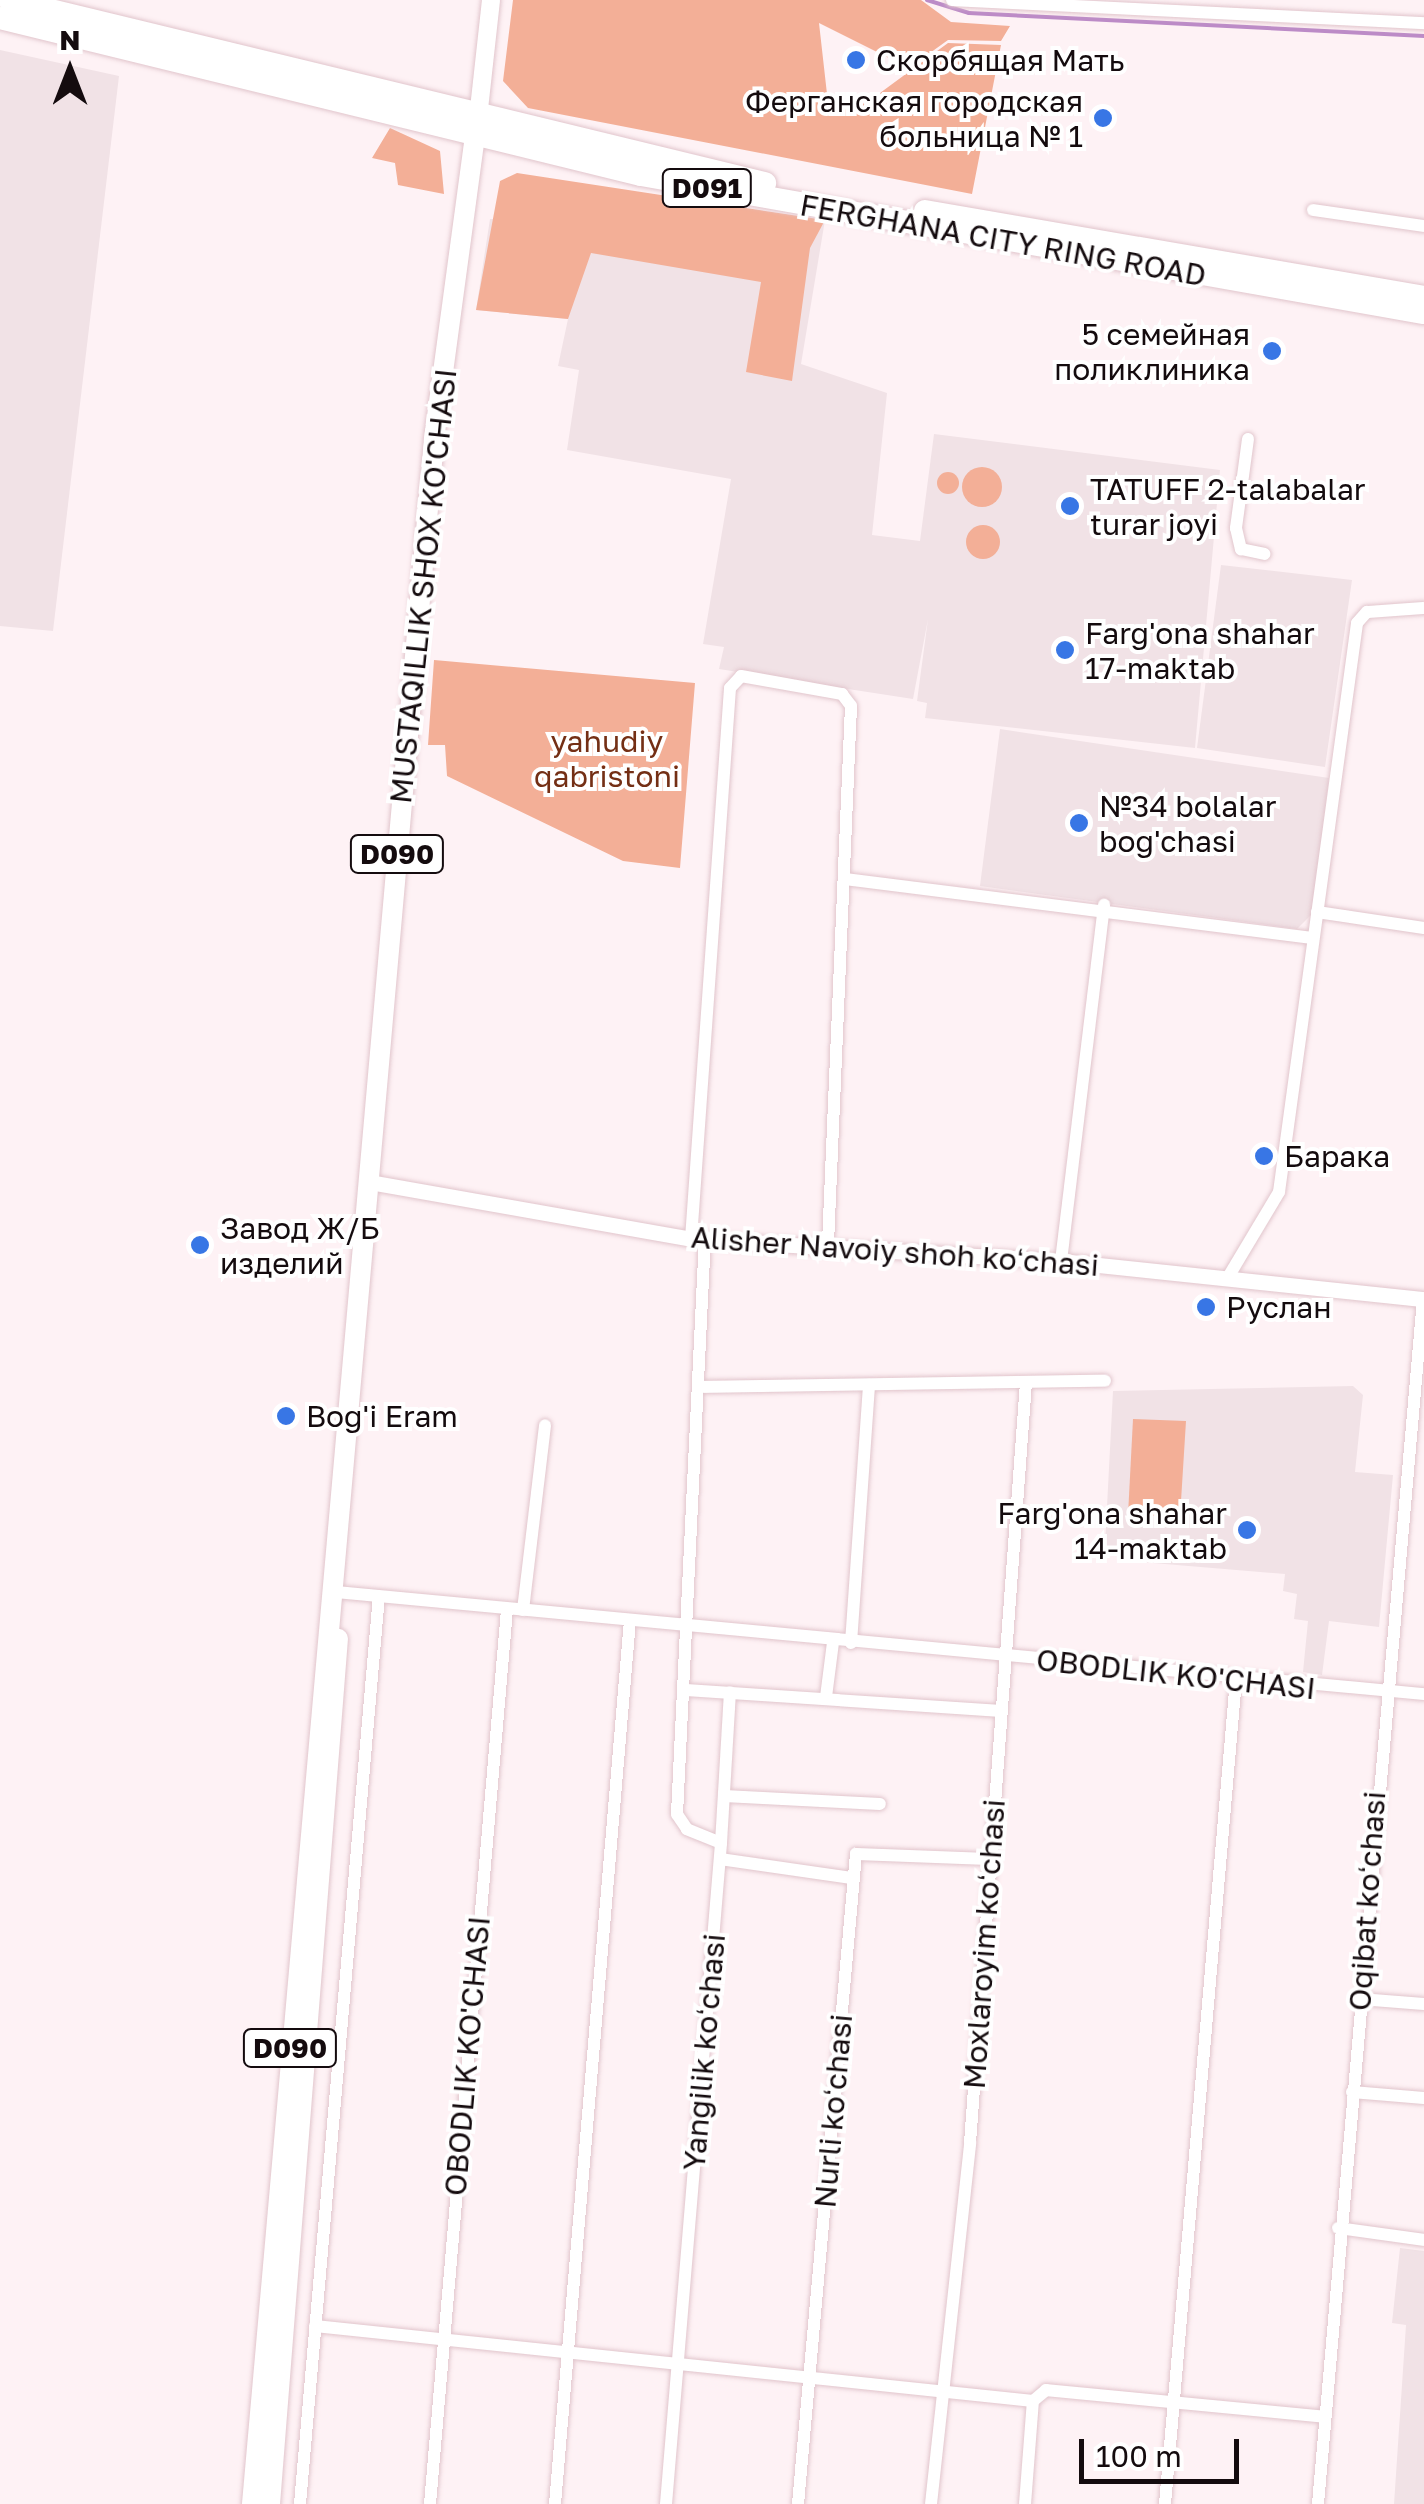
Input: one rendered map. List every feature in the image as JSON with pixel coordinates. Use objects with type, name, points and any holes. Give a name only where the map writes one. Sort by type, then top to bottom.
[{"type":"highway","name":"FERGHANA CITY RING ROAD","points":[[9,0],[477,128],[809,192],[1424,297]]},
{"type":"highway","name":"FERGHANA CITY RING ROAD","points":[[0,18],[807,207],[1424,313]]},
{"type":"main road","name":"MUSTAQILLIK SHOX KO'CHASI","points":[[252,2504],[270,2386],[368,1182],[434,439],[491,0]]},
{"type":"main road","name":"MUSTAQILLIK SHOX KO'CHASI","points":[[270,2386],[270,2504]]},
{"type":"street","points":[[952,0],[1128,3],[1424,23]]},
{"type":"street","points":[[1313,210],[1424,226]]},
{"type":"street","points":[[1248,439],[1236,528],[1241,549],[1264,554]]},
{"type":"street","points":[[1227,1278],[1280,1192],[1357,623],[1367,612],[1424,608]]},
{"type":"street","points":[[721,1844],[679,1822],[686,1690],[684,1626],[704,1387],[698,1238],[730,688],[741,676],[848,698],[845,879],[828,1244]]},
{"type":"street","points":[[845,879],[1104,905],[1312,938]]},
{"type":"street","points":[[1062,1261],[1104,905]]},
{"type":"street","points":[[1317,912],[1424,928]]},
{"type":"street","name":"Alisher Navoiy shoh koʻchasi","points":[[368,1182],[698,1238],[1062,1261],[1423,1299]]},
{"type":"street","name":"Oqibat koʻchasi","points":[[1318,2504],[1383,1694],[1423,1299]]},
{"type":"street","points":[[704,1387],[1105,1381]]},
{"type":"street","name":"Moxlaroyim koʻchasi","points":[[930,2504],[1009,1657],[1026,1382]]},
{"type":"street","points":[[850,1643],[869,1385]]},
{"type":"street","points":[[523,1610],[545,1426]]},
{"type":"street","name":"OBODLIK KO'CHASI","points":[[336,1592],[1383,1694],[1424,1694]]},
{"type":"street","points":[[300,2504],[378,1596]]},
{"type":"street","name":"OBODLIK KO'CHASI","points":[[430,2504],[506,1608]]},
{"type":"street","points":[[555,2504],[630,1620]]},
{"type":"street","points":[[826,1697],[834,1642]]},
{"type":"street","points":[[1165,2504],[1236,1680]]},
{"type":"street","points":[[686,1690],[1001,1711]]},
{"type":"street","name":"Yangilik koʻchasi","points":[[666,2504],[720,1859],[730,1692]]},
{"type":"street","points":[[724,1796],[880,1804]]},
{"type":"street","points":[[720,1859],[852,1878],[861,1848],[989,1860]]},
{"type":"street","name":"Nurli koʻchasi","points":[[798,2504],[852,1878]]},
{"type":"street","points":[[1360,1999],[1424,2004]]},
{"type":"street","points":[[1352,2092],[1424,2098]]},
{"type":"street","points":[[1338,2228],[1424,2240]]},
{"type":"street","points":[[315,2326],[570,2348],[1033,2401]]},
{"type":"street","points":[[1025,2504],[1033,2401],[1040,2390],[1175,2398],[1324,2418]]},
{"type":"shaded area","points":[[0,50],[119,76],[53,631],[0,626]]},
{"type":"shaded area","points":[[490,219],[825,220],[801,364],[887,393],[872,535],[920,541],[934,434],[1220,470],[1195,748],[925,718],[927,703],[917,701],[928,619],[913,699],[719,669],[724,647],[703,644],[731,479],[567,450],[579,370],[558,366],[568,319],[476,310]]},
{"type":"shaded area","points":[[1221,565],[1352,580],[1325,767],[1197,748]]},
{"type":"shaded area","points":[[1000,729],[1329,778],[1313,913],[1297,929],[980,886]]},
{"type":"shaded area","name":"Farg'ona shahar 14-maktab","points":[[1353,1386],[1363,1395],[1355,1472],[1393,1475],[1379,1627],[1329,1621],[1322,1675],[1303,1672],[1308,1621],[1294,1619],[1297,1594],[1283,1591],[1285,1574],[1141,1562],[1105,1545],[1113,1391]]},
{"type":"shaded area","points":[[1400,2248],[1424,2251],[1424,2504],[1394,2504],[1406,2325],[1392,2323]]},
{"type":"green space","points":[[513,0],[921,0],[951,22],[1010,26],[1001,41],[948,40],[909,68],[819,23],[827,94],[865,104],[948,43],[1001,45],[972,194],[528,108],[503,81]]},
{"type":"green space","points":[[390,128],[440,151],[444,194],[398,185],[395,163],[372,158]]},
{"type":"green space","points":[[517,173],[825,220],[810,248],[792,381],[746,372],[761,282],[591,253],[568,319],[476,310],[500,181]]},
{"type":"green space","points":[[982,467],[996,473],[1002,487],[996,501],[982,507],[968,501],[962,487],[968,473]]},
{"type":"green space","points":[[944,472],[952,472],[959,483],[952,494],[944,494],[937,487],[937,479]]},
{"type":"green space","points":[[983,525],[995,530],[1000,542],[995,554],[983,559],[971,554],[966,542],[971,530]]},
{"type":"green space","name":"yahudiy qabristoni","points":[[434,660],[695,683],[680,868],[623,861],[447,776],[445,745],[428,745]]},
{"type":"green space","points":[[1133,1419],[1186,1421],[1180,1517],[1128,1515]]},
{"type":"waterway","points":[[927,0],[969,13],[1424,36]]},
{"type":"place","name":"Скорбящая Мать","points":[[856,60]]},
{"type":"place","name":"Ферганская городская больница № 1","points":[[1103,118]]},
{"type":"place","name":"5 семейная поликлиника","points":[[1272,351]]},
{"type":"place","name":"TATUFF 2-talabalar turar joyi","points":[[1070,506]]},
{"type":"place","name":"Farg'ona shahar 17-maktab","points":[[1065,650]]},
{"type":"place","name":"№34 bolalar bog'chasi","points":[[1079,823]]},
{"type":"place","name":"Барака","points":[[1264,1156]]},
{"type":"place","name":"Завод Ж/Б изделий","points":[[200,1245]]},
{"type":"place","name":"Руслан","points":[[1206,1307]]},
{"type":"place","name":"Bog'i Eram","points":[[286,1416]]},
{"type":"place","name":"Farg'ona shahar 14-maktab","points":[[1247,1530]]}]
